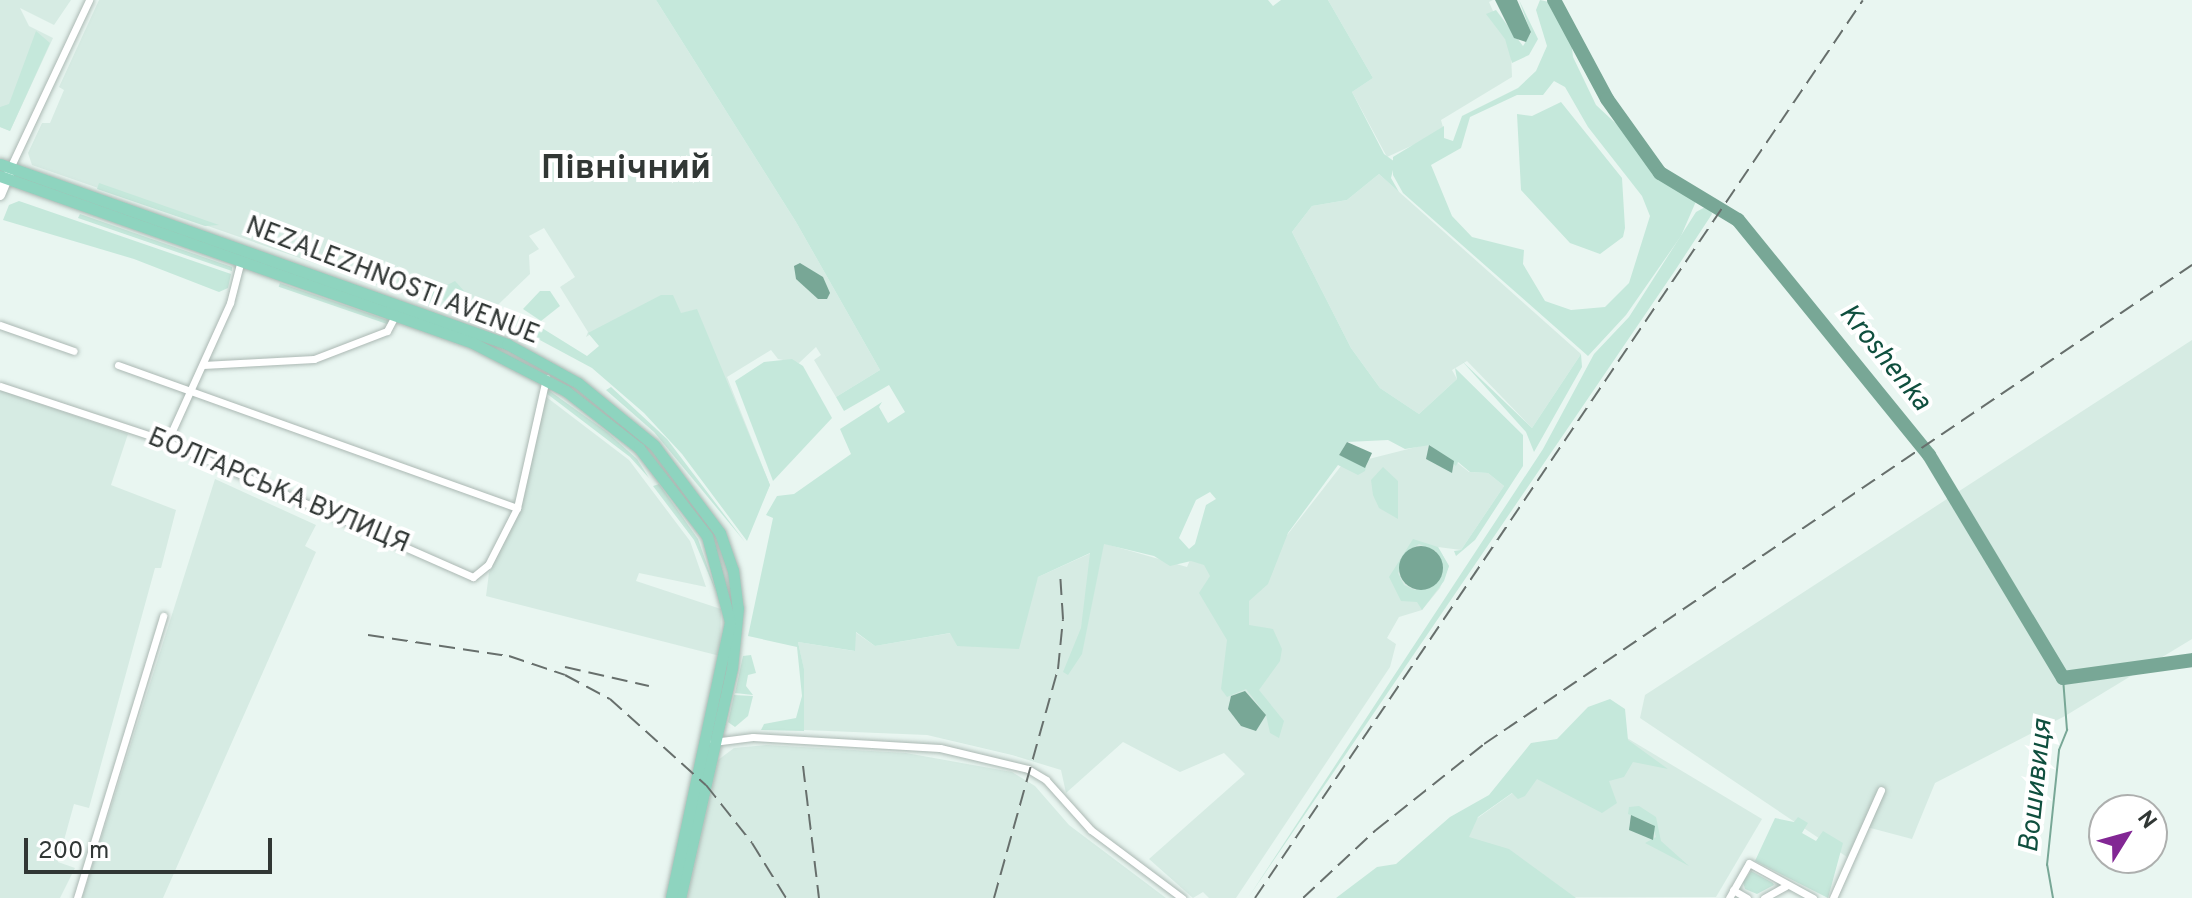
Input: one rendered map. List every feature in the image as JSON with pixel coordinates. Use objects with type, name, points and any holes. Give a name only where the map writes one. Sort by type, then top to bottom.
[{"type":"main road","points":[[0,195],[5,170]]},
{"type":"main road","name":"NEZALEZHNOSTI AVENUE","points":[[5,170],[241,260],[396,314],[546,378],[639,448],[686,504],[713,549],[730,622],[711,742],[680,898]]},
{"type":"main road","name":"NEZALEZHNOSTI AVENUE","points":[[5,170],[487,336],[534,357],[616,412],[680,475],[726,548],[735,581],[737,640],[671,898]]},
{"type":"street","points":[[5,170],[89,0]]},
{"type":"street","points":[[167,442],[230,303],[241,260]]},
{"type":"street","points":[[203,365],[314,359],[387,331],[396,314]]},
{"type":"street","points":[[0,325],[74,351]]},
{"type":"street","points":[[118,365],[517,508],[546,378]]},
{"type":"street","name":"БОЛГАРСЬКА ВУЛИЦЯ","points":[[0,386],[167,442],[473,577],[485,570],[517,508]]},
{"type":"street","points":[[77,898],[163,616]]},
{"type":"street","points":[[711,742],[753,737],[940,748],[1014,765],[1046,780],[1091,830],[1182,898]]},
{"type":"street","points":[[1833,898],[1881,790]]},
{"type":"street","points":[[1747,898],[1731,894],[1749,863],[1786,886],[1813,898]]},
{"type":"street","points":[[1764,898],[1786,886]]},
{"type":"shaded area","points":[[0,0],[71,0],[54,25],[20,8],[29,26],[53,38],[10,131],[0,127]]},
{"type":"shaded area","points":[[99,0],[656,0],[796,222],[880,370],[836,397],[814,360],[821,355],[816,347],[799,363],[778,359],[771,350],[727,377],[770,485],[748,534],[591,334],[586,337],[588,332],[560,287],[575,277],[544,228],[529,236],[539,249],[529,255],[530,274],[481,321],[32,165],[28,153],[42,123],[50,123],[64,90],[59,87]]},
{"type":"shaded area","points":[[656,0],[1268,0],[1273,6],[1281,0],[1328,0],[1373,78],[1352,92],[1384,154],[1395,162],[1391,178],[1399,192],[1379,174],[1347,200],[1312,206],[1292,232],[1351,348],[1380,388],[1419,414],[1457,379],[1455,368],[1523,435],[1523,466],[1475,540],[1456,556],[1454,551],[1461,550],[1504,486],[1488,473],[1470,472],[1458,462],[1456,466],[1430,445],[1405,449],[1388,440],[1347,442],[1339,455],[1366,467],[1365,471],[1358,475],[1338,465],[1288,533],[1268,584],[1249,601],[1249,625],[1273,629],[1282,649],[1280,661],[1259,690],[1284,721],[1279,738],[1270,733],[1266,715],[1246,689],[1227,697],[1221,689],[1227,640],[1199,593],[1210,576],[1204,565],[1191,561],[1170,566],[1154,556],[1104,544],[1082,654],[1068,675],[1063,672],[1081,628],[1090,553],[1038,577],[1019,649],[957,646],[950,633],[875,646],[856,632],[855,651],[798,642],[804,669],[804,731],[761,730],[764,724],[796,718],[802,696],[797,647],[748,636],[773,518],[766,515],[777,496],[794,494],[851,454],[840,429],[882,402],[879,407],[888,423],[905,412],[889,385],[844,411],[836,397],[880,370],[796,222]],"holes":[[[1210,492],[1216,499],[1206,505],[1195,544],[1189,549],[1179,538],[1196,500]]]},
{"type":"shaded area","points":[[1328,0],[1493,0],[1489,2],[1511,52],[1512,77],[1441,120],[1443,127],[1422,141],[1387,157],[1352,92],[1373,78]]},
{"type":"shaded area","points":[[1495,0],[1517,0],[1531,32],[1526,42],[1514,38]]},
{"type":"shaded area","points":[[1519,0],[1538,39],[1529,55],[1512,63],[1505,39],[1486,14],[1496,10],[1523,46],[1531,33]]},
{"type":"shaded area","points":[[1540,0],[1549,2],[1570,30],[1573,57],[1596,105],[1697,199],[1681,236],[1626,315],[1588,356],[1403,193],[1393,175],[1393,157],[1444,126],[1444,138],[1453,141],[1462,116],[1518,88],[1536,71],[1547,46],[1536,10]],"holes":[[[1554,81],[1565,87],[1588,127],[1642,196],[1650,216],[1629,283],[1605,307],[1571,310],[1545,301],[1523,264],[1524,250],[1472,237],[1452,216],[1431,165],[1461,148],[1470,117],[1517,95],[1543,95]]]},
{"type":"shaded area","points":[[36,31],[50,43],[10,131],[0,127],[0,107],[9,104]]},
{"type":"shaded area","points":[[1561,102],[1622,178],[1623,237],[1600,254],[1570,243],[1521,190],[1517,114],[1532,116]]},
{"type":"shaded area","points":[[1379,174],[1581,354],[1532,428],[1467,361],[1452,370],[1457,379],[1419,414],[1380,388],[1351,348],[1292,232],[1312,206],[1347,200]]},
{"type":"shaded area","points":[[99,183],[219,225],[205,226],[97,189]]},
{"type":"shaded area","points":[[19,201],[231,274],[228,288],[219,292],[134,259],[3,220],[9,205]]},
{"type":"shaded area","points":[[1709,205],[1712,214],[1674,272],[1248,898],[1543,449],[1594,354],[1629,317],[1696,212]]},
{"type":"shaded area","points":[[80,214],[232,267],[232,271],[78,218]]},
{"type":"shaded area","points":[[800,263],[823,277],[830,293],[827,299],[818,299],[796,279],[794,266]]},
{"type":"shaded area","points":[[455,281],[485,314],[428,295]]},
{"type":"shaded area","points":[[280,283],[390,321],[388,325],[279,287]]},
{"type":"shaded area","points":[[540,291],[550,291],[560,306],[541,321],[523,309]]},
{"type":"shaded area","points":[[661,295],[673,295],[681,313],[697,309],[770,485],[747,541],[682,454],[644,413],[592,368],[510,324],[521,315],[587,356],[599,346],[588,333]]},
{"type":"shaded area","points":[[2192,340],[2192,639],[2065,716],[1935,783],[1912,839],[1863,826],[1847,857],[1640,718],[1645,695]]},
{"type":"shaded area","points":[[1581,354],[1582,367],[1534,452],[1526,432],[1462,361],[1532,428]]},
{"type":"shaded area","points":[[792,359],[803,366],[832,418],[773,481],[735,381],[764,362]]},
{"type":"shaded area","points":[[611,387],[667,439],[745,542],[654,432],[606,390]]},
{"type":"shaded area","points":[[547,389],[607,432],[637,459],[649,478],[630,457],[546,393]]},
{"type":"shaded area","points":[[0,390],[128,434],[111,485],[176,510],[161,568],[155,568],[89,808],[74,804],[58,862],[75,868],[60,898],[0,898]]},
{"type":"shaded area","points":[[545,396],[629,460],[690,541],[706,587],[639,573],[636,581],[721,609],[720,656],[486,596],[489,573],[514,522]]},
{"type":"shaded area","points":[[1347,442],[1372,453],[1365,468],[1339,455]]},
{"type":"shaded area","points":[[1432,443],[1469,472],[1488,473],[1504,486],[1461,550],[1438,547],[1449,566],[1440,588],[1422,610],[1399,617],[1387,638],[1396,644],[1390,667],[1236,898],[1209,898],[1203,892],[1193,898],[1149,859],[1245,774],[1224,753],[1180,772],[1123,742],[1066,793],[1061,770],[1012,755],[927,735],[804,730],[804,670],[798,642],[854,651],[855,632],[875,646],[951,633],[957,646],[1001,645],[1038,577],[1091,553],[1099,542],[1187,567],[1190,560],[1277,548],[1341,466]]},
{"type":"shaded area","points":[[1429,445],[1454,461],[1452,473],[1426,459]]},
{"type":"shaded area","points":[[1383,467],[1398,481],[1398,519],[1379,508],[1373,495],[1371,480]]},
{"type":"shaded area","points":[[215,479],[316,525],[305,546],[316,552],[163,898],[82,898]]},
{"type":"shaded area","points":[[659,484],[698,539],[717,594],[694,540],[653,486]]},
{"type":"shaded area","points":[[1413,539],[1438,547],[1449,566],[1444,581],[1422,610],[1417,602],[1401,601],[1389,577]],"holes":[[[1419,544],[1436,551],[1442,572],[1430,587],[1415,590],[1404,585],[1398,573],[1410,550]]]},
{"type":"shaded area","points":[[1421,546],[1437,552],[1443,568],[1437,584],[1421,590],[1405,584],[1399,568],[1405,552]]},
{"type":"shaded area","points":[[751,655],[756,673],[748,675],[746,686],[753,695],[735,693],[743,656]]},
{"type":"shaded area","points":[[1245,691],[1266,715],[1256,731],[1241,726],[1228,709],[1231,696]]},
{"type":"shaded area","points":[[734,695],[753,696],[748,716],[735,727],[728,722]]},
{"type":"shaded area","points":[[1610,699],[1625,709],[1628,740],[1668,769],[1633,762],[1624,777],[1609,781],[1617,803],[1602,813],[1537,779],[1525,796],[1518,799],[1512,793],[1478,817],[1469,837],[1509,849],[1576,898],[1336,898],[1377,867],[1396,864],[1450,817],[1489,795],[1531,743],[1557,739],[1588,707]]},
{"type":"shaded area","points":[[1607,726],[1762,819],[1716,897],[1388,898],[1465,827]]},
{"type":"shaded area","points":[[766,745],[906,753],[1012,772],[1035,786],[1069,825],[1166,898],[687,898],[718,760],[734,748]]},
{"type":"shaded area","points":[[1639,806],[1656,817],[1661,841],[1689,866],[1645,843],[1656,837],[1652,824],[1628,814],[1629,807]]},
{"type":"shaded area","points":[[1631,815],[1655,826],[1653,840],[1629,830]]},
{"type":"shaded area","points":[[1798,817],[1808,823],[1802,833],[1816,841],[1823,831],[1843,843],[1828,898],[1755,861],[1775,818],[1794,822]]},
{"type":"shaded area","points":[[1751,871],[1774,885],[1757,894],[1745,889],[1743,882]]},
{"type":"waterway","name":"Kroshenka","points":[[1554,0],[1607,99],[1660,173],[1738,220],[1929,455],[2063,678],[2192,660]]},
{"type":"waterway","name":"Вошивиця","points":[[2053,898],[2047,865],[2059,750],[2067,730],[2063,678]]},
{"type":"railway","points":[[1255,898],[1863,0]]},
{"type":"railway","points":[[1303,898],[1376,830],[1484,744],[2192,265]]},
{"type":"railway","points":[[994,898],[1058,669],[1063,619],[1060,572]]},
{"type":"railway","points":[[368,635],[509,656],[565,675],[610,699],[706,785],[752,843],[786,898]]},
{"type":"railway","points":[[565,667],[649,686]]},
{"type":"railway","points":[[803,766],[819,898]]},
{"type":"district","name":"Північний","points":[[626,170]]}]
